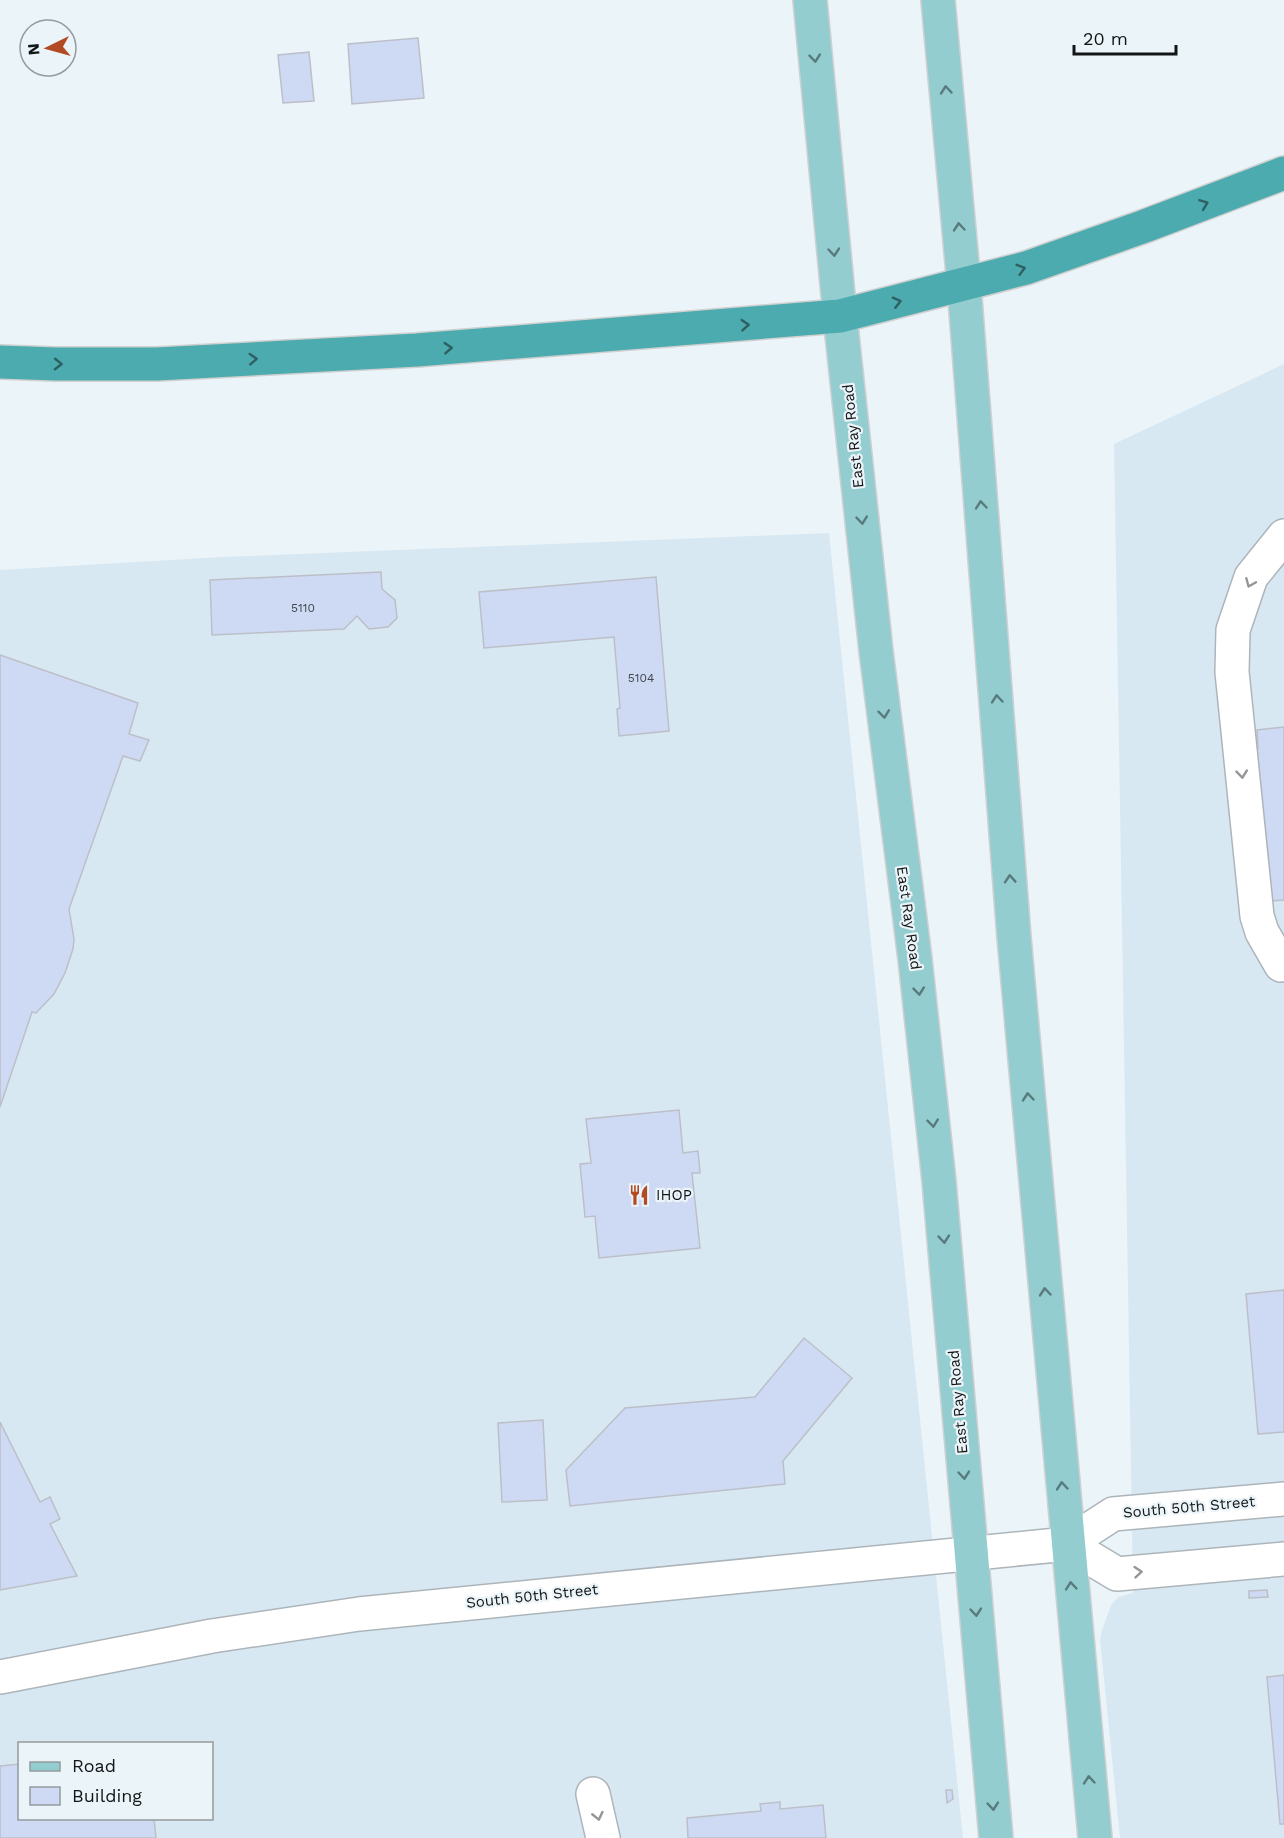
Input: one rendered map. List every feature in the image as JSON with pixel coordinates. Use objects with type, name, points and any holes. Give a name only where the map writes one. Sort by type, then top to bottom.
[{"type":"highway","points":[[0,362],[157,364],[417,350],[627,335],[840,316],[964,285],[1048,260],[1284,173]]},
{"type":"main road","name":"East Ray Road","points":[[810,0],[840,316],[876,651],[915,960],[937,1158],[996,1838]]},
{"type":"main road","points":[[938,0],[964,285],[1014,937],[1095,1838]]},
{"type":"street","points":[[1281,965],[1262,932],[1257,916],[1232,672],[1233,630],[1251,577],[1284,536]]},
{"type":"street","name":"South 50th Street","points":[[0,1677],[212,1636],[359,1614],[1067,1544],[1113,1514],[1284,1499]]},
{"type":"street","points":[[1067,1544],[1117,1574],[1284,1559]]},
{"type":"street","points":[[593,1794],[603,1838]]},
{"type":"shaded area","points":[[1284,364],[1284,1838],[1120,1838],[1100,1640],[1111,1605],[1118,1597],[1133,1593],[1114,444]]},
{"type":"shaded area","points":[[829,533],[963,1838],[0,1838],[0,570],[222,557]]},
{"type":"building","points":[[418,38],[424,98],[352,104],[348,44]]},
{"type":"building","points":[[309,52],[314,101],[283,103],[278,55]]},
{"type":"building","points":[[381,572],[382,589],[395,600],[397,618],[388,627],[369,629],[357,616],[344,629],[212,635],[210,580]]},
{"type":"building","points":[[656,577],[669,731],[619,736],[617,709],[620,708],[614,637],[484,648],[479,592]]},
{"type":"building","points":[[0,655],[138,703],[129,734],[149,740],[140,761],[123,756],[69,909],[74,939],[65,973],[54,994],[36,1013],[32,1012],[0,1107]]},
{"type":"building","points":[[1284,727],[1284,900],[1268,901],[1250,750],[1258,749],[1257,730]]},
{"type":"building","name":"IHOP","points":[[679,1110],[683,1153],[698,1151],[700,1173],[692,1173],[700,1248],[599,1258],[595,1216],[585,1217],[580,1164],[591,1163],[586,1119]]},
{"type":"building","points":[[1284,1290],[1284,1432],[1258,1434],[1246,1294]]},
{"type":"building","points":[[804,1338],[852,1378],[783,1461],[785,1484],[570,1506],[566,1470],[625,1408],[755,1397]]},
{"type":"building","points":[[543,1420],[547,1500],[502,1502],[498,1423]]},
{"type":"building","points":[[0,1422],[40,1502],[50,1497],[60,1519],[50,1524],[77,1576],[0,1590]]},
{"type":"building","points":[[1267,1590],[1268,1597],[1249,1598],[1249,1591]]},
{"type":"building","points":[[1284,1675],[1284,1824],[1280,1824],[1267,1677]]},
{"type":"building","points":[[18,1764],[18,1820],[154,1820],[156,1838],[0,1838],[0,1766]]},
{"type":"building","points":[[946,1790],[952,1790],[953,1799],[947,1803]]},
{"type":"building","points":[[780,1802],[780,1809],[823,1805],[826,1838],[688,1838],[687,1818],[761,1811],[760,1804]]},
{"type":"place","name":"IHOP","points":[[639,1195]]}]
